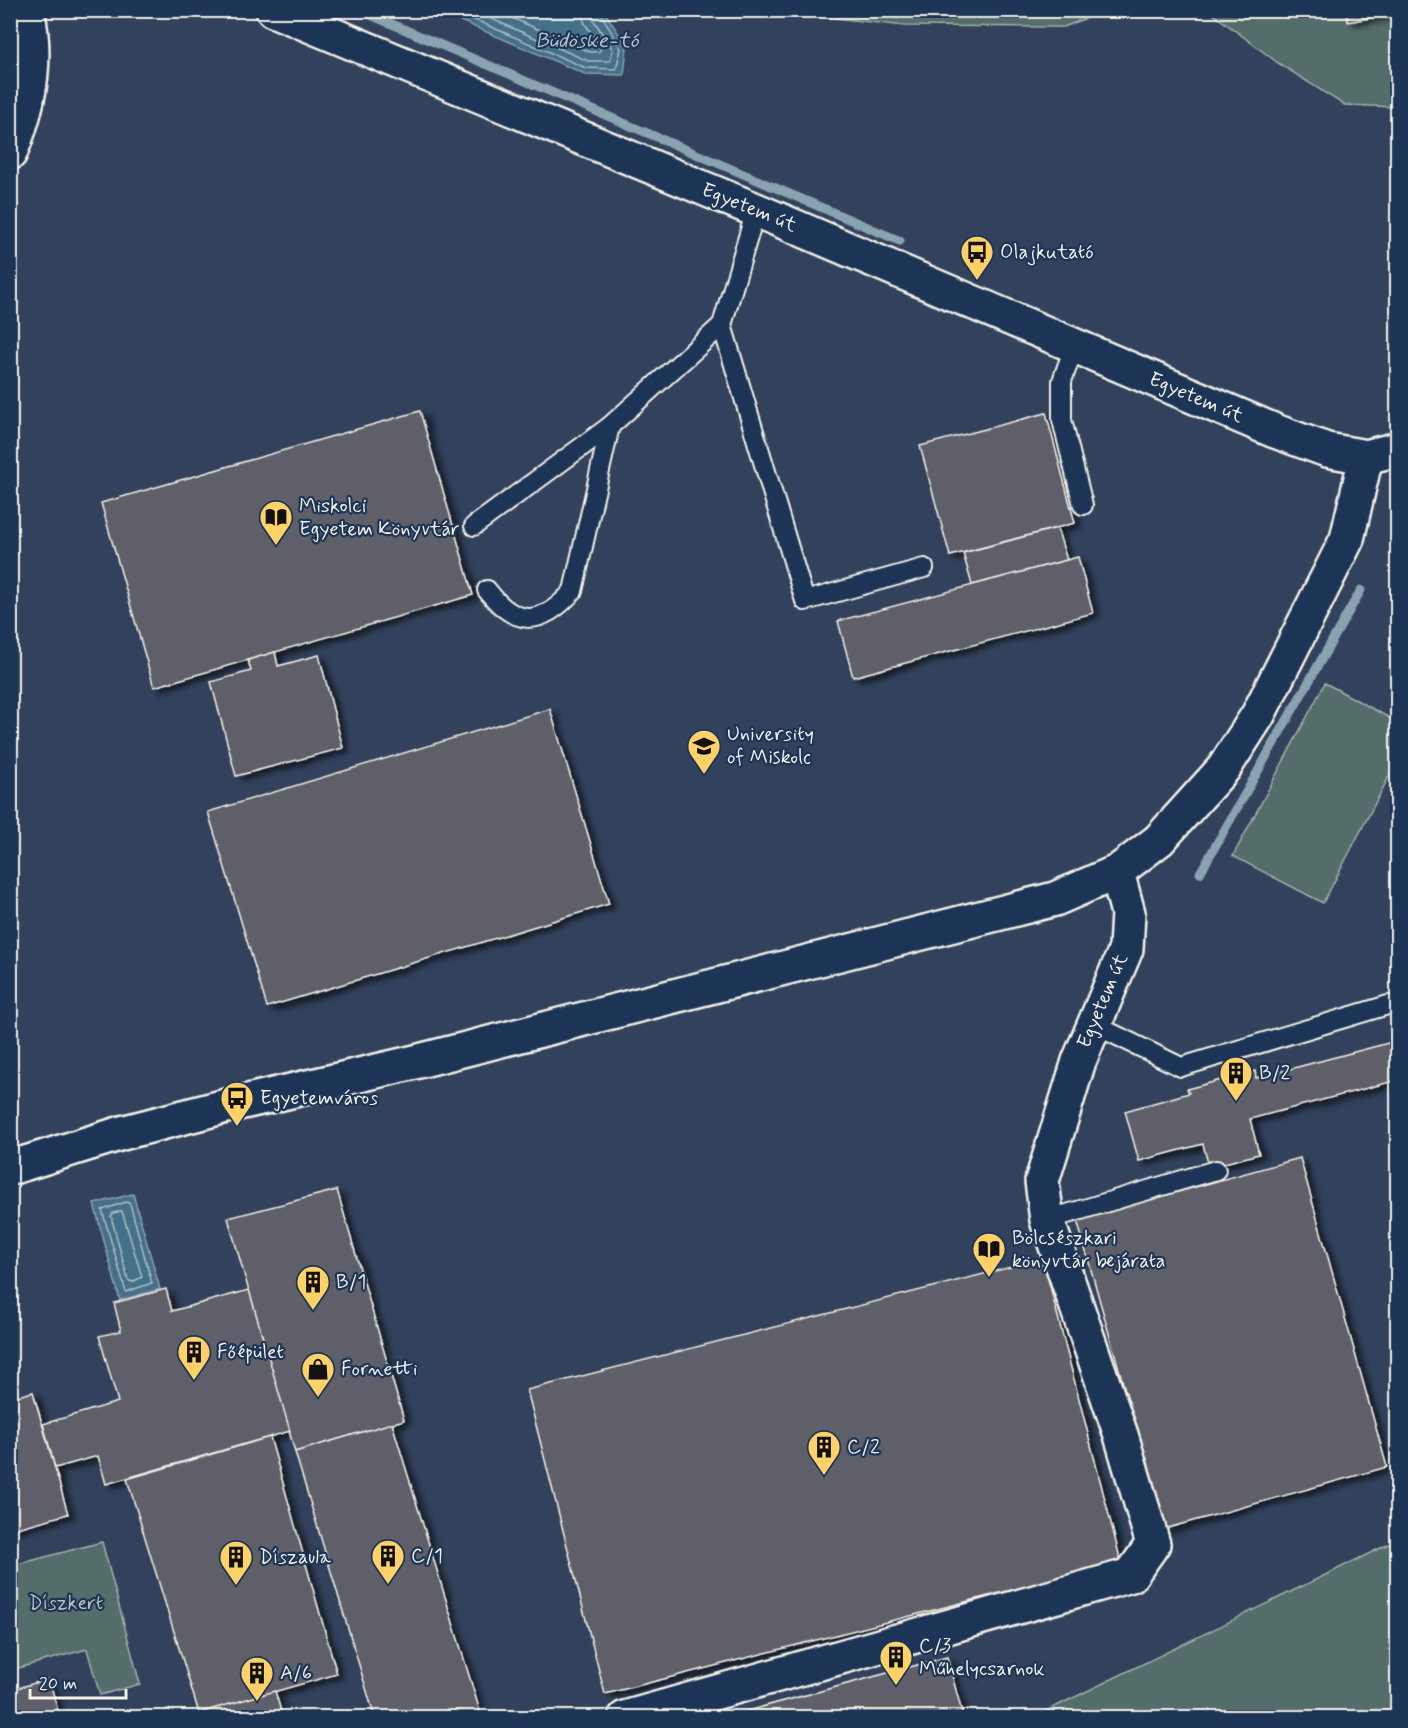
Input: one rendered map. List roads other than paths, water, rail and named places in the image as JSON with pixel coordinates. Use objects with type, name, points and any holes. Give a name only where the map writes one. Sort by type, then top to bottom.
[{"type":"street","points":[[10,153],[21,128],[32,70],[31,29],[27,10]]},
{"type":"street","name":"Egyetem út","points":[[273,10],[1327,450],[1366,458]]},
{"type":"street","points":[[10,1168],[122,1133],[226,1106],[411,1064],[1055,899],[1117,872],[1159,840],[1224,768],[1258,716],[1347,539],[1366,458],[1398,449]]},
{"type":"street","name":"Egyetem út","points":[[1047,1220],[1042,1181],[1079,1061],[1126,950],[1128,913],[1117,872]]},
{"type":"street","points":[[625,1718],[1131,1575],[1153,1545],[1121,1435],[1047,1220]]},
{"type":"lane","points":[[474,526],[610,426],[722,325],[756,210]]},
{"type":"lane","points":[[722,325],[806,601],[924,568]]},
{"type":"lane","points":[[1074,346],[1062,381],[1062,420],[1083,505]]},
{"type":"lane","points":[[487,590],[500,607],[518,617],[538,618],[558,608],[573,591],[610,426]]},
{"type":"lane","points":[[1093,1024],[1181,1067],[1388,1005]]},
{"type":"lane","points":[[1047,1220],[1216,1170]]},
{"type":"water","name":"Büdöske-tó","points":[[437,11],[604,11],[627,47],[624,75],[585,74]]},
{"type":"water","points":[[133,1194],[160,1289],[120,1300],[94,1204]]},
{"type":"waterway","points":[[359,10],[900,241]]},
{"type":"waterway","points":[[1200,873],[1361,590]]},
{"type":"place","name":"Olajkutató","points":[[977,281]]},
{"type":"place","name":"Miskolci Egyetem Könyvtár","points":[[276,546]]},
{"type":"place","name":"University of Miskolc","points":[[704,775]]},
{"type":"place","name":"B/2","points":[[1236,1102]]},
{"type":"place","name":"Egyetemváros","points":[[237,1127]]},
{"type":"place","name":"Bölcsészkari könyvtár bejárata","points":[[989,1278]]},
{"type":"place","name":"B/1","points":[[313,1311]]},
{"type":"place","name":"Főépület","points":[[194,1381]]},
{"type":"place","name":"Fornetti","points":[[318,1398]]},
{"type":"place","name":"C/2","points":[[824,1476]]},
{"type":"place","name":"C/1","points":[[388,1585]]},
{"type":"place","name":"Díszaula","points":[[236,1586]]},
{"type":"place","name":"C/3 Műhelycsarnok","points":[[896,1686]]},
{"type":"place","name":"A/6","points":[[257,1702]]},
{"type":"park label","name":"Díszkert","points":[[66,1603]]}]
